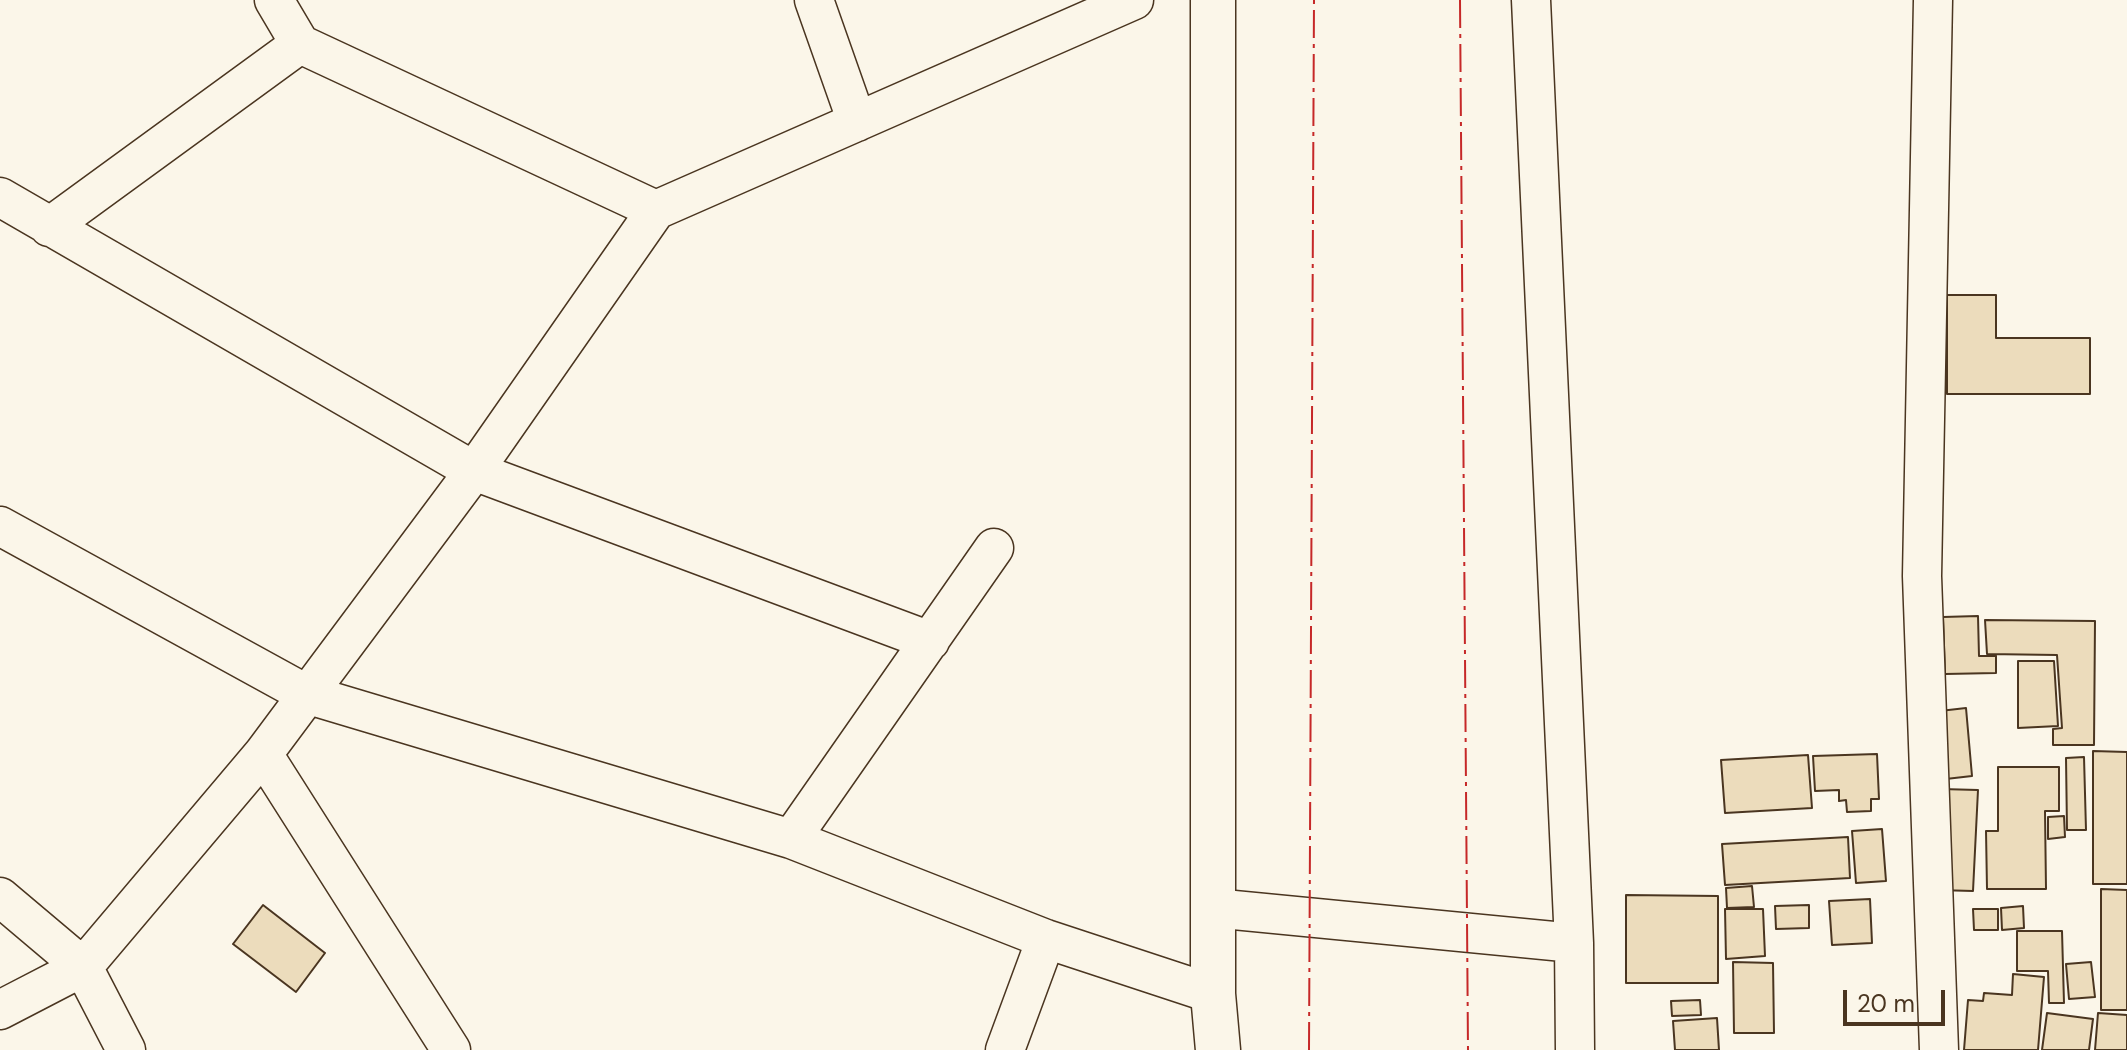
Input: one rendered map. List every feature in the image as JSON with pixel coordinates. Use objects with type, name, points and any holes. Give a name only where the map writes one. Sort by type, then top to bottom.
[{"type":"main road","points":[[1213,0],[1213,994],[1218,1050]]},
{"type":"street","points":[[274,0],[300,44],[656,210]]},
{"type":"street","points":[[814,0],[857,122]]},
{"type":"street","points":[[0,1010],[83,967],[263,754],[474,471],[656,210],[1134,0]]},
{"type":"street","points":[[1531,0],[1574,943],[1575,1050]]},
{"type":"street","points":[[1933,0],[1922,576],[1939,1050]]},
{"type":"street","points":[[49,227],[300,44]]},
{"type":"street","points":[[0,197],[474,471],[930,641]]},
{"type":"street","points":[[0,526],[306,694],[791,839],[1046,939],[1213,994]]},
{"type":"street","points":[[791,839],[994,548]]},
{"type":"street","points":[[263,754],[451,1050]]},
{"type":"street","points":[[0,897],[83,967],[126,1050]]},
{"type":"street","points":[[1213,908],[1574,943]]},
{"type":"street","points":[[1005,1050],[1046,939]]},
{"type":"building","points":[[1947,295],[1996,295],[1996,338],[2090,338],[2090,394],[1947,394]]},
{"type":"building","points":[[1978,616],[1979,656],[1996,656],[1996,673],[1945,674],[1943,617]]},
{"type":"building","points":[[1985,620],[2095,621],[2094,745],[2053,745],[2053,729],[2062,728],[2057,655],[1987,654]]},
{"type":"building","points":[[2018,661],[2054,661],[2058,726],[2018,728]]},
{"type":"building","points":[[1966,708],[1972,776],[1937,780],[1931,712]]},
{"type":"building","points":[[2093,751],[2127,752],[2127,884],[2093,884]]},
{"type":"building","points":[[1877,754],[1879,799],[1871,799],[1871,811],[1847,812],[1846,800],[1839,801],[1839,790],[1815,791],[1813,756]]},
{"type":"building","points":[[1808,755],[1812,808],[1725,813],[1721,760]]},
{"type":"building","points":[[2084,757],[2086,830],[2067,830],[2066,758]]},
{"type":"building","points":[[1998,767],[2059,767],[2059,811],[2045,811],[2046,889],[1987,889],[1986,831],[1998,831]]},
{"type":"building","points":[[1941,789],[1978,790],[1973,891],[1937,890]]},
{"type":"building","points":[[2064,816],[2065,837],[2048,839],[2048,817]]},
{"type":"building","points":[[1882,829],[1886,881],[1856,883],[1852,831]]},
{"type":"building","points":[[1848,837],[1850,878],[1725,885],[1722,844]]},
{"type":"building","points":[[1752,886],[1754,907],[1727,908],[1726,888]]},
{"type":"building","points":[[2101,889],[2127,890],[2127,1010],[2101,1010]]},
{"type":"building","points":[[1626,895],[1718,896],[1718,983],[1626,983]]},
{"type":"building","points":[[1870,899],[1872,943],[1832,945],[1829,901]]},
{"type":"building","points":[[263,905],[325,953],[296,992],[233,944]]},
{"type":"building","points":[[1809,905],[1809,928],[1776,929],[1775,906]]},
{"type":"building","points":[[2023,906],[2024,928],[2002,930],[2001,908]]},
{"type":"building","points":[[1725,909],[1763,909],[1765,956],[1726,959]]},
{"type":"building","points":[[1973,909],[1998,909],[1998,930],[1974,930]]},
{"type":"building","points":[[2017,931],[2062,931],[2064,1003],[2049,1003],[2048,971],[2017,971]]},
{"type":"building","points":[[1733,962],[1773,963],[1774,1033],[1734,1033]]},
{"type":"building","points":[[2091,962],[2095,997],[2069,999],[2066,964]]},
{"type":"building","points":[[2013,974],[2044,977],[2038,1050],[1964,1050],[1968,1000],[1983,1001],[1984,993],[2012,995]]},
{"type":"building","points":[[1700,1000],[1701,1015],[1672,1016],[1671,1001]]},
{"type":"building","points":[[2047,1013],[2093,1019],[2089,1050],[2042,1050]]},
{"type":"building","points":[[2098,1013],[2127,1015],[2127,1050],[2095,1050]]},
{"type":"building","points":[[1717,1018],[1719,1050],[1675,1050],[1673,1021]]},
{"type":"power","points":[[1309,1050],[1314,0]]},
{"type":"power","points":[[1460,0],[1468,1050]]}]
